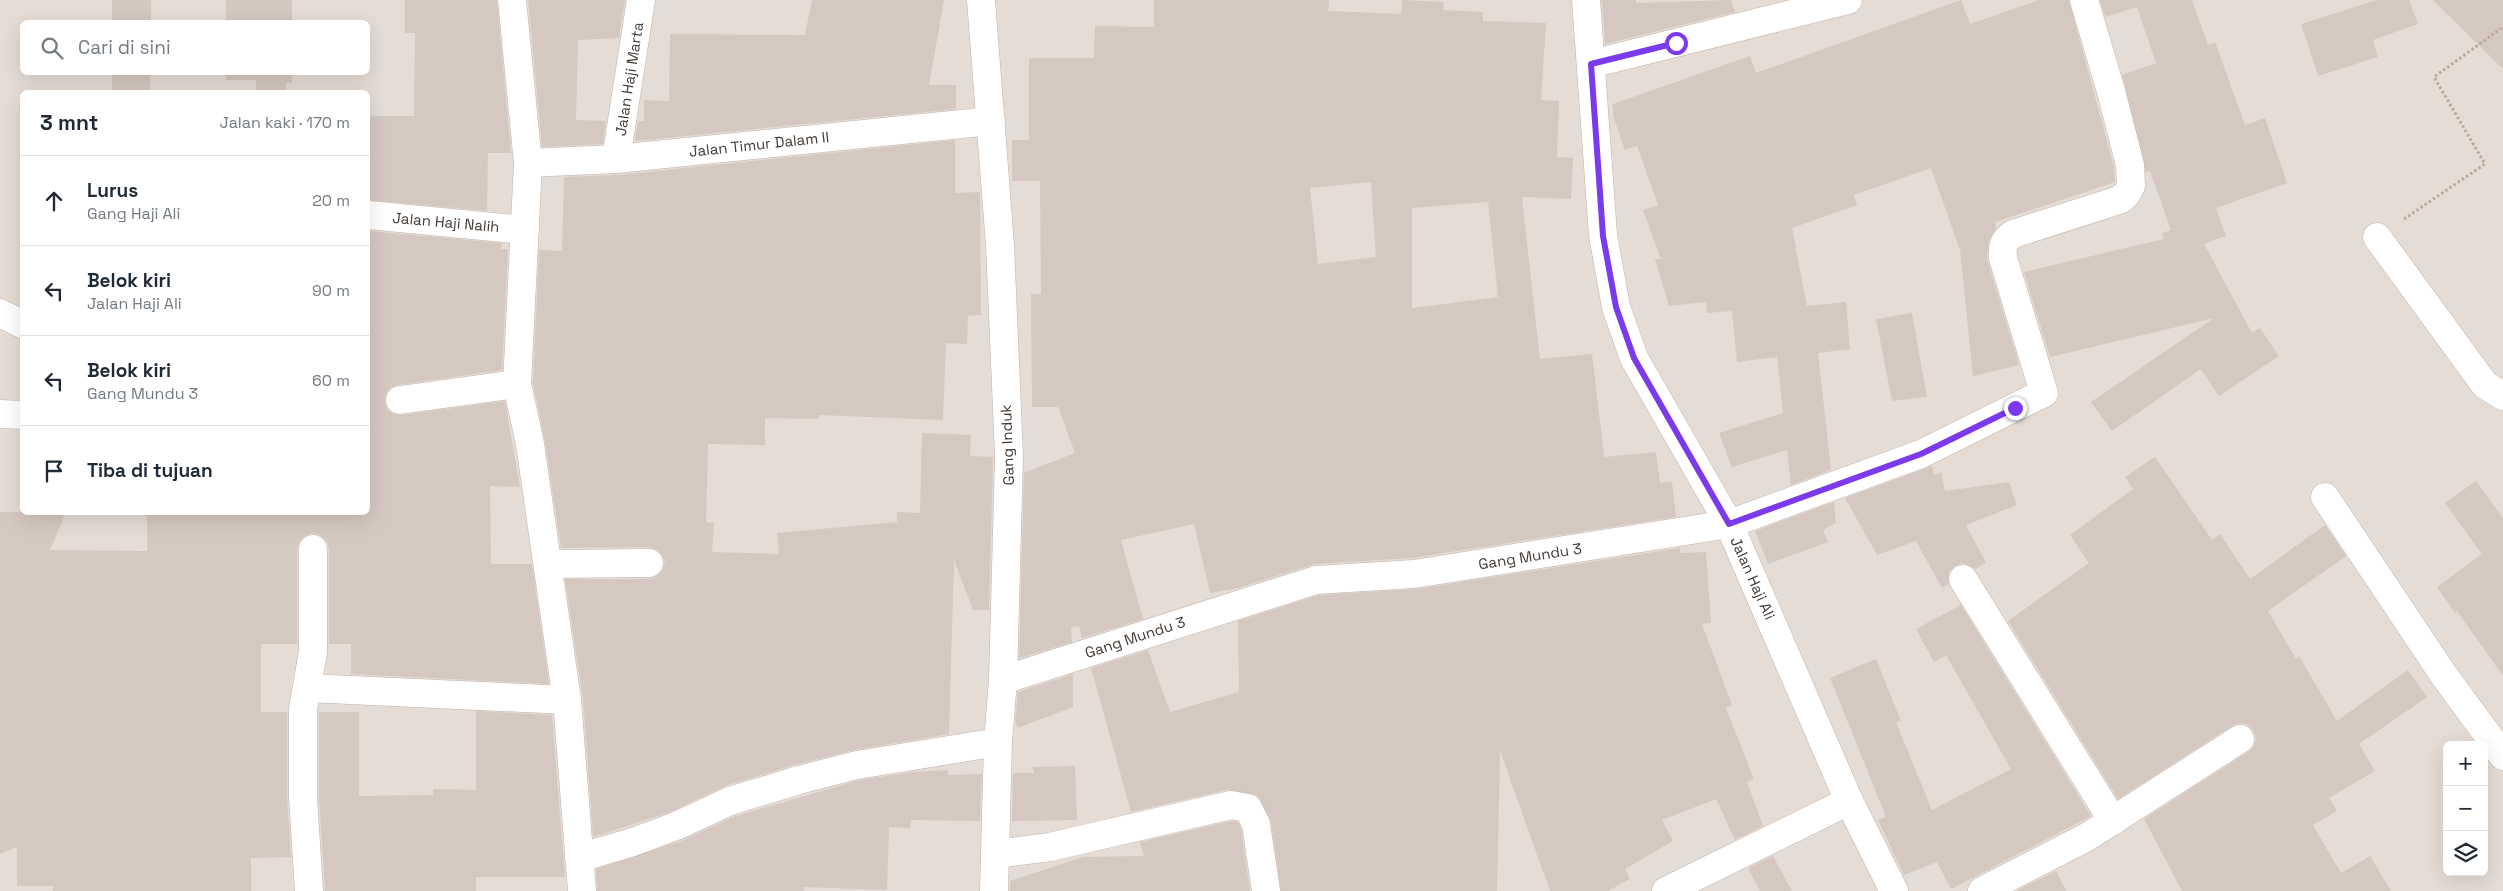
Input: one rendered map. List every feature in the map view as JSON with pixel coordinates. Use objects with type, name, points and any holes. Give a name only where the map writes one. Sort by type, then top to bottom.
[{"type":"street","points":[[512,0],[528,163],[517,384],[530,444],[567,700],[582,891]]},
{"type":"street","name":"Jalan Haji Marta","points":[[616,159],[641,0]]},
{"type":"street","name":"Gang Induk","points":[[981,0],[1000,245],[1009,456],[1003,680],[998,742],[994,891]]},
{"type":"street","name":"Jalan Haji Ali","points":[[1586,0],[1603,236],[1616,307],[1634,358],[1729,524],[1849,801],[1894,891]]},
{"type":"street","points":[[1591,64],[1848,0]]},
{"type":"street","name":"Gang Mundu 3","points":[[1003,680],[1316,580],[1414,574],[1729,524],[1921,454],[2044,393],[2003,258],[2002,248],[2005,239],[2022,231],[2119,200],[2126,195],[2132,179],[2112,90],[2084,0]]},
{"type":"street","name":"Jalan Timur Dalam II","points":[[528,163],[616,159],[991,121]]},
{"type":"street","name":"Jalan Haji Nalih","points":[[370,215],[525,230]]},
{"type":"street","points":[[2377,237],[2486,385],[2503,396]]},
{"type":"street","points":[[0,313],[20,323]]},
{"type":"street","points":[[400,400],[517,384]]},
{"type":"street","points":[[0,414],[20,415]]},
{"type":"street","points":[[2326,497],[2443,674],[2503,756]]},
{"type":"street","points":[[309,891],[303,797],[303,709],[313,652],[313,549]]},
{"type":"street","points":[[548,564],[649,563]]},
{"type":"street","points":[[1963,579],[2113,821]]},
{"type":"street","points":[[307,688],[567,700]]},
{"type":"street","points":[[1982,891],[2087,837],[2240,739]]},
{"type":"street","points":[[579,858],[633,842],[676,826],[730,801],[799,780],[857,765],[998,742]]},
{"type":"street","points":[[1666,891],[1849,801]]},
{"type":"street","points":[[995,854],[1050,847],[1217,808],[1231,805],[1241,806],[1248,808],[1252,813],[1266,891]]},
{"type":"path","points":[[2377,237],[2485,164],[2434,77],[2503,26]]},
{"type":"shaded area","points":[[0,0],[2503,0],[2503,891],[0,891]]},
{"type":"building","points":[[112,0],[151,0],[151,20],[112,20]]},
{"type":"building","points":[[226,0],[292,0],[292,20],[226,20]]},
{"type":"building","points":[[405,0],[497,0],[511,153],[488,153],[487,211],[370,200],[370,116],[414,116],[415,33],[405,33]]},
{"type":"building","points":[[528,0],[625,0],[619,38],[578,40],[576,120],[606,121],[603,144],[542,147]]},
{"type":"building","points":[[812,0],[944,0],[929,85],[956,85],[956,109],[635,141],[638,121],[644,121],[644,100],[669,101],[670,34],[805,35]]},
{"type":"building","points":[[1154,0],[1329,0],[1328,11],[1401,14],[1402,0],[1444,2],[1443,10],[1483,12],[1483,21],[1546,23],[1541,100],[1559,101],[1557,157],[1573,158],[1571,199],[1522,197],[1540,359],[1592,354],[1604,457],[1656,452],[1660,483],[1672,482],[1676,517],[1412,558],[1315,564],[1238,588],[1210,593],[1194,524],[1121,540],[1143,619],[1082,638],[1079,626],[1071,627],[1072,642],[1019,658],[1024,473],[1075,453],[1058,407],[1032,407],[1031,294],[1041,294],[1040,181],[1012,181],[1012,140],[1029,140],[1029,58],[1094,58],[1095,26],[1154,27]],"holes":[[[1371,182],[1376,257],[1318,264],[1310,188]],[[1488,202],[1498,297],[1412,308],[1412,208]]]},
{"type":"building","points":[[1602,0],[1636,0],[1636,3],[1731,0],[1735,12],[1605,44]]},
{"type":"building","points":[[1961,0],[1970,24],[2039,0],[2069,0],[2114,167],[2115,182],[1995,222],[1996,228],[1989,240],[1987,259],[2019,365],[1973,376],[1960,250],[1931,168],[1854,195],[1857,205],[1792,228],[1807,306],[1846,302],[1850,349],[1818,353],[1831,470],[1791,485],[1787,450],[1732,467],[1719,433],[1783,413],[1777,357],[1737,362],[1732,311],[1707,313],[1706,302],[1669,306],[1655,259],[1661,259],[1643,210],[1658,205],[1637,146],[1625,150],[1613,116],[1613,104],[1750,56],[1756,73]]},
{"type":"building","points":[[2100,0],[2192,0],[2208,45],[2215,42],[2245,125],[2265,118],[2287,183],[2216,208],[2226,236],[2204,244],[2252,333],[2260,328],[2279,356],[2219,396],[2201,369],[2112,431],[2091,402],[2214,318],[2050,357],[2024,272],[2164,239],[2162,233],[2171,230],[2150,171],[2146,172],[2122,75],[2156,63],[2137,7],[2105,17]]},
{"type":"building","points":[[2377,0],[2409,0],[2418,24],[2373,40],[2378,57],[2318,76],[2301,24]]},
{"type":"building","points":[[2433,0],[2503,0],[2503,69]]},
{"type":"building","points":[[112,75],[150,75],[150,90],[112,90]]},
{"type":"building","points":[[226,75],[292,75],[292,83],[286,83],[286,90],[256,90],[256,80],[226,80]]},
{"type":"building","points":[[955,140],[955,193],[980,192],[981,315],[968,316],[967,344],[946,343],[943,420],[819,415],[819,419],[765,418],[765,445],[708,444],[706,522],[714,523],[712,552],[779,554],[777,533],[897,522],[897,512],[920,513],[922,433],[971,435],[970,456],[993,457],[989,610],[973,610],[954,560],[949,734],[854,750],[794,765],[725,786],[670,812],[593,837],[583,699],[565,579],[650,579],[656,577],[662,571],[665,562],[657,550],[649,547],[561,548],[545,442],[533,383],[539,250],[562,251],[564,177],[618,175]]},
{"type":"building","points":[[370,231],[502,243],[501,249],[508,249],[502,370],[397,385],[391,387],[386,394],[385,402],[388,410],[394,414],[402,415],[505,401],[520,487],[490,486],[491,564],[532,564],[549,684],[351,674],[351,644],[329,644],[329,549],[327,542],[320,535],[313,533],[306,535],[300,541],[297,549],[297,644],[261,644],[261,712],[287,712],[287,797],[291,857],[251,858],[251,891],[53,891],[53,886],[17,886],[17,847],[0,854],[0,512],[20,512],[20,515],[65,515],[50,550],[147,551],[147,515],[370,515]]},
{"type":"building","points":[[1912,313],[1927,397],[1892,401],[1876,319]]},
{"type":"building","points":[[2155,457],[2212,540],[2220,534],[2250,579],[2325,525],[2346,556],[2268,611],[2296,659],[2299,656],[2337,721],[2408,670],[2427,697],[2359,744],[2375,771],[2329,798],[2337,811],[2313,825],[2341,873],[2370,856],[2391,891],[2182,891],[2144,819],[2248,752],[2254,747],[2256,739],[2253,730],[2248,725],[2240,723],[2232,726],[2118,799],[2008,621],[2089,563],[2070,535],[2133,489],[2125,477]]},
{"type":"building","points":[[1932,466],[1934,475],[1941,472],[1945,491],[2009,482],[2017,505],[1966,525],[1986,563],[1975,569],[1963,563],[1955,566],[1949,572],[1949,584],[1942,588],[1916,541],[1877,555],[1845,498]]},
{"type":"building","points":[[2476,481],[2503,518],[2503,676],[2457,611],[2455,613],[2437,587],[2482,554],[2445,503]]},
{"type":"building","points":[[1834,502],[1836,523],[1823,530],[1828,542],[1768,564],[1755,531]]},
{"type":"building","points":[[1680,548],[1680,553],[1706,552],[1711,623],[1702,624],[1732,705],[1726,708],[1754,779],[1747,782],[1763,826],[1735,840],[1716,799],[1662,820],[1673,841],[1625,869],[1630,879],[1608,891],[1550,891],[1500,751],[1497,891],[1281,891],[1271,821],[1257,795],[1227,790],[1131,812],[1091,668],[1148,650],[1170,712],[1239,692],[1238,621],[1319,595],[1416,589]]},
{"type":"building","points":[[1961,605],[2091,816],[1951,889],[1937,862],[1904,875],[1878,820],[1886,817],[1830,678],[1876,659],[1901,721],[1896,722],[1932,810],[2011,769],[1946,655],[1934,662],[1916,629]]},
{"type":"building","points":[[1073,674],[1073,707],[1018,728],[1015,722],[1018,692]]},
{"type":"building","points":[[476,711],[552,715],[565,877],[476,877],[476,891],[325,891],[319,796],[319,712],[359,712],[359,796],[433,795],[433,789],[476,790]]},
{"type":"building","points":[[1075,766],[1077,820],[1012,821],[1013,773],[1034,773],[1032,767]]},
{"type":"building","points":[[948,770],[948,775],[982,774],[980,821],[911,820],[910,828],[889,827],[887,890],[803,887],[804,891],[597,891],[596,869],[681,841],[736,816],[860,780],[913,772]]},
{"type":"building","points":[[1231,821],[1238,822],[1241,829],[1250,891],[1010,891],[1010,881],[1083,857],[1144,856],[1140,842]]},
{"type":"building","points":[[1773,856],[1792,891],[1760,891],[1748,868]]},
{"type":"building","points":[[2056,871],[2066,891],[2016,891]]},
{"type":"route","points":[[1676,43],[1591,64],[1603,236],[1616,307],[1634,358],[1729,524],[1921,454],[2015,408]]}]
